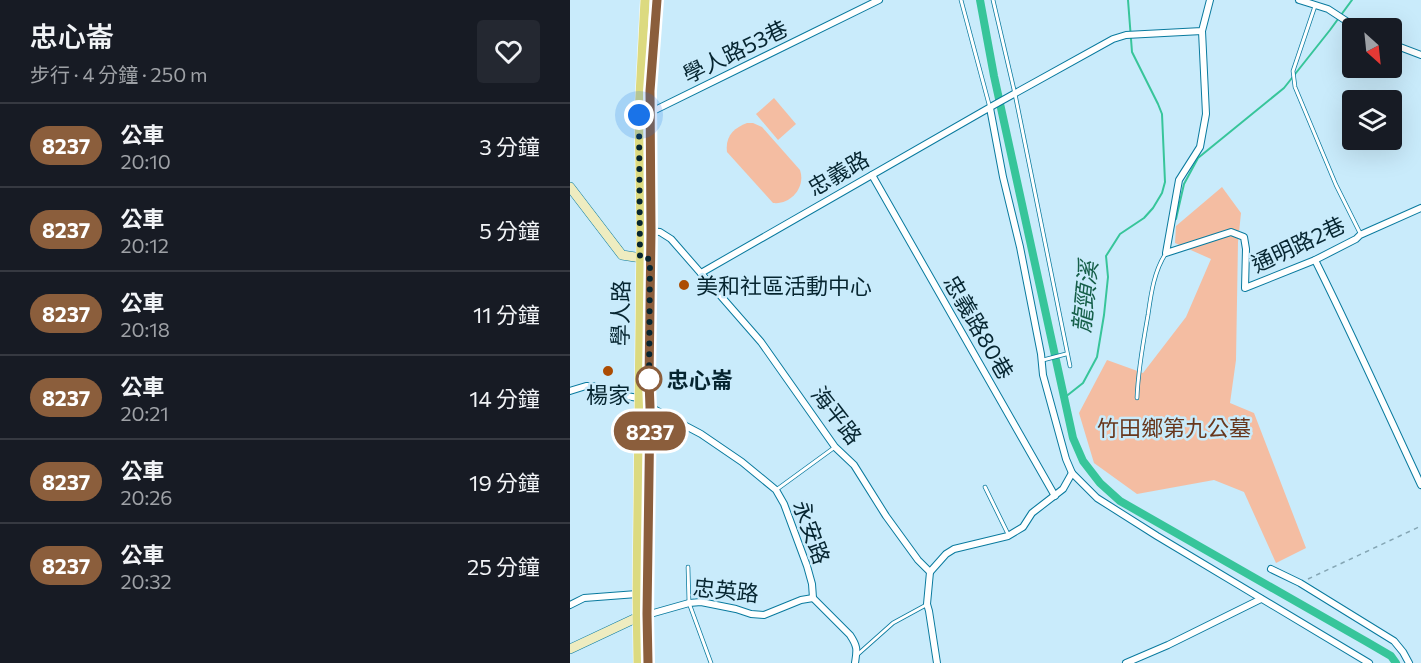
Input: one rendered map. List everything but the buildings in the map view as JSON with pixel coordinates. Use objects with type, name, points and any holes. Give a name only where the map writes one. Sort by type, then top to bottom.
[{"type":"main road","name":"學人路","points":[[645,0],[640,231],[645,259],[650,407],[648,663]]},
{"type":"main road","name":"學人路","points":[[638,663],[636,618],[638,398],[645,259],[651,231],[644,114],[657,0]]},
{"type":"main road","points":[[570,187],[622,255],[645,259]]},
{"type":"main road","name":"忠英路","points":[[570,649],[636,618]]},
{"type":"street","name":"學人路53巷","points":[[644,114],[879,0]]},
{"type":"street","points":[[1166,253],[1179,180],[1200,147],[1206,114],[1202,31],[1210,0]]},
{"type":"street","points":[[1302,0],[1328,9],[1342,18]]},
{"type":"street","name":"忠義路","points":[[701,273],[1113,39],[1126,35],[1202,31]]},
{"type":"street","points":[[1402,48],[1421,55]]},
{"type":"street","points":[[1412,52],[1421,48]]},
{"type":"street","points":[[992,106],[1003,177],[1022,259],[1043,375],[1072,473],[1098,498],[1157,536],[1370,663]]},
{"type":"street","name":"忠義路80巷","points":[[872,175],[1055,496]]},
{"type":"street","name":"通明路2巷","points":[[1166,253],[1232,232],[1244,237],[1245,288],[1315,260],[1360,235],[1421,208]]},
{"type":"street","name":"海平路","points":[[640,231],[660,232],[671,239],[761,342],[835,447],[854,465],[886,516],[918,560],[930,572]]},
{"type":"street","points":[[1315,260],[1421,484]]},
{"type":"street","points":[[570,391],[593,386],[604,392],[638,398]]},
{"type":"street","name":"永安路","points":[[638,398],[650,407],[701,434],[742,462],[776,490],[784,504],[807,566],[813,598],[850,635],[857,655]]},
{"type":"street","points":[[937,663],[927,604],[930,572],[945,554],[954,549],[1008,536],[1023,527],[1032,513],[1063,489],[1072,473]]},
{"type":"street","points":[[1271,569],[1300,583],[1394,642],[1409,663]]},
{"type":"street","points":[[570,605],[584,598],[637,594]]},
{"type":"street","name":"忠英路","points":[[636,618],[689,603],[712,604],[764,615],[801,600],[813,598]]},
{"type":"street","points":[[1126,663],[1261,599]]},
{"type":"street","points":[[855,663],[857,655]]},
{"type":"lane","points":[[961,0],[992,106]]},
{"type":"lane","points":[[993,0],[1070,366]]},
{"type":"lane","points":[[1316,5],[1293,72],[1295,87],[1360,235]]},
{"type":"lane","points":[[1137,398],[1138,368],[1153,286],[1166,253]]},
{"type":"lane","points":[[1041,360],[1067,354]]},
{"type":"lane","points":[[776,490],[835,447]]},
{"type":"lane","points":[[985,487],[1008,536]]},
{"type":"lane","points":[[688,567],[689,603],[711,663]]},
{"type":"lane","points":[[857,655],[893,623],[927,604]]},
{"type":"path","points":[[1300,583],[1421,526]]},
{"type":"green space","points":[[774,98],[796,124],[778,140],[756,114]]},
{"type":"green space","points":[[747,123],[762,127],[800,170],[799,188],[796,194],[786,201],[773,203],[727,152],[727,141],[731,133]]},
{"type":"green space","name":"竹田鄉第九公墓","points":[[1222,187],[1241,213],[1238,242],[1236,360],[1230,403],[1254,413],[1306,548],[1276,563],[1244,492],[1214,480],[1137,494],[1094,463],[1079,413],[1107,360],[1143,373],[1186,317],[1211,259],[1175,243],[1176,226]]},
{"type":"waterway","name":"龍頸溪","points":[[980,0],[994,76],[1073,438],[1083,461],[1100,483],[1120,501],[1391,656],[1396,663]]},
{"type":"waterway","name":"龍頸溪","points":[[1064,398],[1083,383],[1097,357],[1108,277],[1106,256],[1120,234],[1144,218],[1153,208],[1162,193],[1165,182],[1162,114],[1132,52],[1128,0]]},
{"type":"waterway","points":[[1176,219],[1184,184],[1198,158],[1284,88],[1352,0]]},
{"type":"bus line","name":"8237","points":[[648,663],[651,231],[649,113],[657,0]]},
{"type":"place","name":"美和社區活動中心","points":[[684,285]]},
{"type":"place","name":"楊家","points":[[608,371]]},
{"type":"place","name":"忠心崙","points":[[649,379]]},
{"type":"route","points":[[639,115],[640,258],[650,259],[649,382],[649,379]]}]
